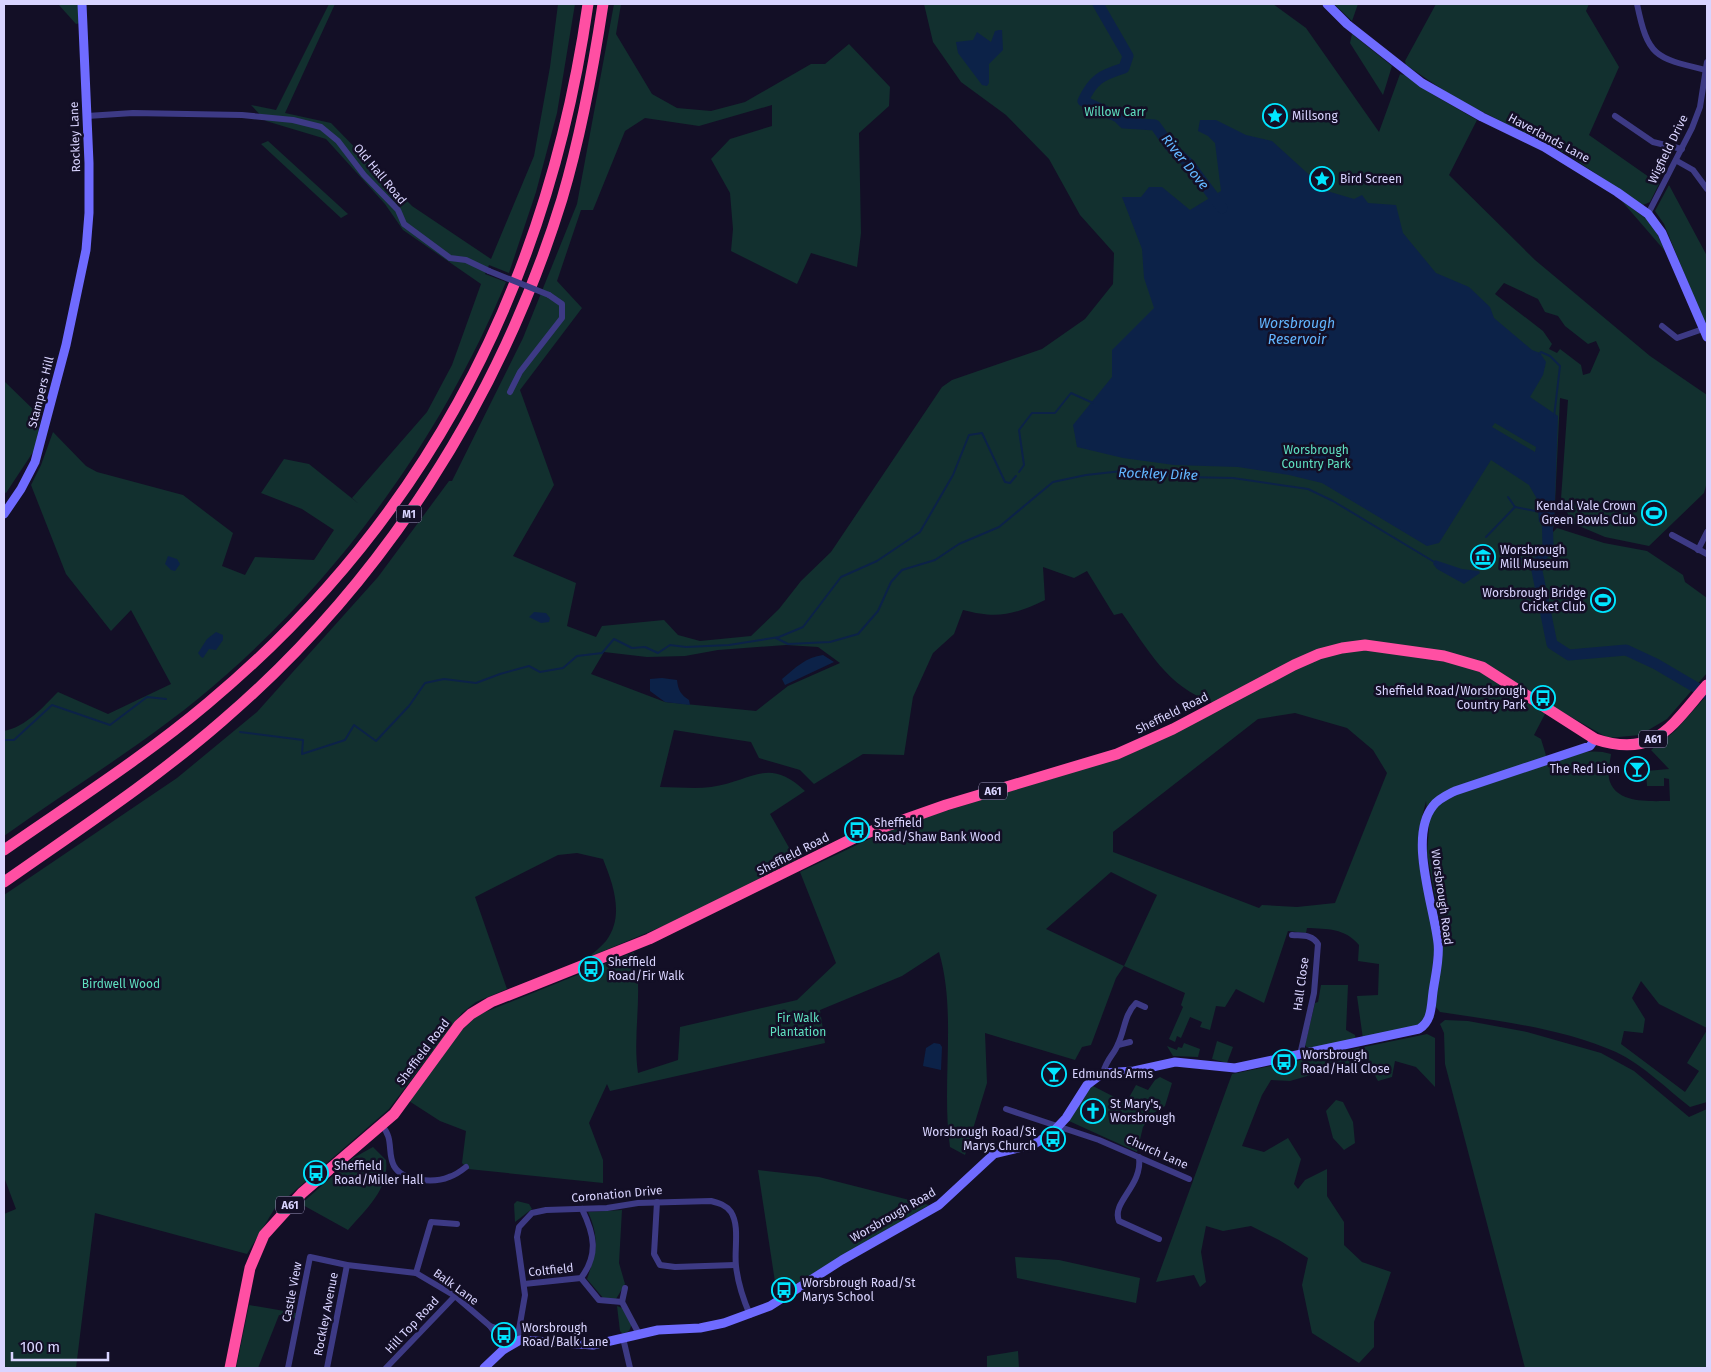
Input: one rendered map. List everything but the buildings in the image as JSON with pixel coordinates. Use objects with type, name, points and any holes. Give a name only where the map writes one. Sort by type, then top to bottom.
[{"type":"highway","name":"M1","points":[[4,850],[168,735],[236,679],[320,596],[375,530],[407,486],[437,439],[475,372],[521,269],[557,162],[571,103],[588,4]]},
{"type":"highway","name":"M1","points":[[4,882],[166,768],[249,697],[304,643],[344,598],[413,508],[451,449],[490,379],[532,284],[562,199],[582,124],[603,4]]},
{"type":"highway","name":"Sheffield Road","points":[[230,1368],[250,1268],[264,1235],[302,1193],[394,1114],[459,1025],[470,1014],[491,1002],[649,939],[858,836],[946,805],[1117,754],[1173,729],[1294,664],[1319,654],[1342,648],[1365,645],[1464,660],[1482,667],[1595,739]]},
{"type":"highway","name":"A61","points":[[1595,739],[1616,746],[1633,746],[1650,741],[1665,730],[1707,685]]},
{"type":"street","name":"Rockley Lane","points":[[82,4],[89,213],[84,269]]},
{"type":"street","name":"Haverlands Lane","points":[[1327,4],[1347,24],[1422,83],[1475,114],[1552,151],[1648,214],[1662,233],[1705,333]]},
{"type":"street","points":[[1637,4],[1642,30],[1660,58],[1706,70]]},
{"type":"street","name":"Wigfield Drive","points":[[1648,214],[1677,161],[1700,107],[1707,62]]},
{"type":"street","name":"Old Hall Road","points":[[87,116],[134,113],[242,115],[293,120],[321,127],[338,141],[364,175],[398,210],[404,224],[450,258],[466,260],[550,295],[562,304],[562,318],[520,372],[510,392]]},
{"type":"street","points":[[1615,116],[1653,142],[1682,149]]},
{"type":"street","points":[[1677,161],[1692,170],[1707,189]]},
{"type":"street","name":"Stampers Hill","points":[[4,514],[35,462],[84,269]]},
{"type":"street","points":[[1662,326],[1677,338],[1705,333]]},
{"type":"street","points":[[1698,550],[1707,532]]},
{"type":"street","points":[[1672,536],[1707,554]]},
{"type":"street","name":"Worsbrough Road","points":[[484,1368],[517,1338],[593,1345],[639,1334],[700,1328],[750,1315],[770,1306],[842,1260],[939,1205],[994,1154],[1034,1144],[1058,1127],[1087,1085],[1103,1073],[1134,1070],[1175,1062],[1235,1068],[1408,1033],[1419,1029],[1430,1015],[1438,946],[1424,862],[1422,836],[1426,818],[1434,804],[1455,791],[1590,746],[1595,739]]},
{"type":"street","name":"Hall Close","points":[[1292,935],[1308,936],[1318,944],[1314,993],[1300,1055]]},
{"type":"street","points":[[1103,1073],[1106,1062],[1118,1045],[1121,1030],[1131,1009],[1136,1003],[1145,1007]]},
{"type":"street","points":[[1118,1045],[1130,1042]]},
{"type":"street","name":"Church Lane","points":[[1006,1109],[1099,1140],[1189,1179]]},
{"type":"street","points":[[382,1126],[389,1136],[394,1166],[401,1174],[435,1181],[448,1178],[466,1167]]},
{"type":"street","points":[[1139,1157],[1138,1177],[1120,1203],[1116,1216],[1119,1221],[1159,1239]]},
{"type":"street","name":"Coronation Drive","points":[[517,1338],[524,1312],[524,1284],[516,1237],[524,1218],[532,1213],[546,1210],[582,1210],[657,1202],[712,1201],[726,1206],[734,1220],[735,1265],[740,1290],[750,1315]]},
{"type":"street","points":[[657,1202],[654,1254],[660,1264],[675,1266],[735,1265]]},
{"type":"street","name":"Coltfield","points":[[581,1278],[589,1264],[593,1246],[592,1230],[582,1210]]},
{"type":"street","points":[[416,1273],[431,1222],[457,1224]]},
{"type":"street","name":"Castle View","points":[[288,1368],[310,1257],[347,1265]]},
{"type":"street","name":"Balk Lane","points":[[347,1265],[416,1273],[455,1296],[490,1326],[501,1341],[503,1350]]},
{"type":"street","name":"Rockley Avenue","points":[[327,1368],[347,1265]]},
{"type":"street","name":"Coltfield","points":[[524,1284],[581,1278]]},
{"type":"street","name":"Coltfield","points":[[581,1278],[599,1300],[622,1302]]},
{"type":"street","points":[[625,1288],[622,1302],[639,1334]]},
{"type":"street","name":"Hill Top Road","points":[[386,1368],[455,1296]]},
{"type":"street","name":"Balk Lane","points":[[490,1326],[517,1338]]},
{"type":"street","points":[[623,1338],[630,1368]]},
{"type":"green space","points":[[58,4],[79,4],[80,23],[76,24]]},
{"type":"green space","points":[[329,4],[335,4],[285,113],[331,123],[412,206],[491,259],[534,156],[550,67],[558,4],[575,4],[557,113],[536,192],[509,273],[489,265],[485,274],[506,282],[481,337],[453,391],[422,444],[388,494],[351,543],[312,589],[270,634],[200,697],[145,739],[4,836],[4,731],[27,721],[58,692],[108,714],[171,684],[131,610],[111,631],[66,574],[31,485],[41,465],[53,432],[86,466],[97,472],[183,495],[233,533],[222,566],[245,575],[255,557],[314,560],[334,530],[302,509],[261,493],[284,459],[309,464],[359,504],[352,498],[427,412],[452,365],[481,284],[403,230],[385,204],[326,139],[266,121],[251,105],[276,110]]},
{"type":"green space","points":[[614,4],[621,4],[616,34],[652,94],[677,108],[711,111],[745,102],[811,64],[825,64],[849,44],[890,87],[889,106],[859,133],[861,233],[857,267],[811,253],[797,284],[731,251],[733,229],[730,193],[711,159],[730,139],[772,126],[772,105],[699,126],[645,118],[625,131],[593,210],[581,210],[557,281],[582,308],[520,390],[554,485],[513,556],[576,583],[567,626],[596,637],[602,626],[664,620],[678,635],[700,641],[751,636],[779,609],[801,581],[831,552],[942,387],[952,380],[1042,349],[1085,319],[1113,284],[1114,253],[1080,215],[1049,159],[1006,115],[961,82],[933,42],[924,4],[1273,4],[1306,28],[1379,132],[1400,74],[1408,76],[1432,94],[1477,120],[1449,175],[1535,260],[1650,356],[1707,395],[1707,482],[1704,493],[1649,546],[1605,537],[1572,523],[1561,499],[1568,400],[1560,398],[1554,525],[1552,533],[1557,528],[1604,543],[1647,551],[1683,575],[1685,582],[1707,598],[1707,673],[1667,719],[1640,735],[1608,738],[1557,709],[1545,714],[1534,735],[1541,739],[1548,762],[1587,752],[1595,751],[1611,754],[1609,779],[1614,789],[1620,794],[1636,800],[1670,801],[1669,779],[1664,778],[1664,786],[1647,786],[1646,771],[1669,769],[1651,750],[1675,731],[1707,695],[1707,1028],[1659,1004],[1641,981],[1632,998],[1645,1019],[1643,1033],[1624,1031],[1621,1044],[1685,1092],[1699,1071],[1687,1063],[1707,1030],[1707,1102],[1690,1107],[1626,1057],[1595,1044],[1530,1026],[1440,1012],[1435,1006],[1443,939],[1427,853],[1429,828],[1426,801],[1419,829],[1418,857],[1435,945],[1427,1013],[1418,1026],[1363,1039],[1357,996],[1378,995],[1379,964],[1358,961],[1359,945],[1348,935],[1335,930],[1307,928],[1306,933],[1288,931],[1264,1003],[1236,989],[1225,1007],[1216,1006],[1210,1030],[1200,1027],[1202,1022],[1190,1017],[1181,1038],[1177,1036],[1175,1042],[1169,1039],[1183,1007],[1181,1005],[1185,993],[1124,966],[1116,978],[1091,1045],[1082,1047],[1075,1060],[985,1033],[987,1083],[965,1155],[950,1147],[947,1099],[947,999],[939,952],[902,976],[820,1010],[825,1043],[610,1091],[607,1084],[589,1123],[603,1160],[603,1183],[468,1169],[462,1163],[466,1131],[440,1121],[409,1101],[462,1030],[478,1015],[634,952],[638,982],[636,1043],[638,1073],[678,1060],[680,1027],[797,1000],[836,963],[800,872],[884,832],[929,816],[1126,756],[1231,705],[1212,702],[1197,696],[1171,677],[1150,653],[1122,613],[1114,615],[1087,571],[1074,578],[1043,567],[1045,600],[1024,609],[1005,614],[975,613],[963,610],[954,634],[933,653],[913,697],[904,755],[863,754],[814,784],[800,770],[759,758],[751,742],[674,730],[660,787],[711,787],[770,773],[781,775],[805,791],[770,814],[796,860],[673,922],[589,957],[606,941],[615,921],[616,911],[613,889],[603,859],[577,853],[558,855],[475,897],[507,989],[476,1002],[462,1013],[389,1109],[275,1208],[247,1254],[95,1213],[76,1368],[4,1368],[4,1214],[16,1209],[4,1177],[4,895],[177,778],[257,712],[378,577],[449,481],[452,481],[523,338],[577,204]],"holes":[[[1504,283],[1538,299],[1545,312],[1558,316],[1565,326],[1588,344],[1596,341],[1600,350],[1590,373],[1583,375],[1581,365],[1560,349],[1557,353],[1549,349],[1552,344],[1543,331],[1495,294]],[[786,645],[818,647],[840,663],[788,686],[756,711],[665,702],[591,674],[604,652],[647,657],[685,656],[718,650]],[[1295,713],[1347,728],[1373,750],[1387,773],[1335,903],[1297,907],[1262,905],[1259,908],[1113,852],[1113,832],[1258,719]],[[1111,872],[1157,895],[1124,966],[1046,929]]]},
{"type":"green space","points":[[1334,4],[1358,4],[1352,21]]},
{"type":"green space","points":[[1436,4],[1589,4],[1586,11],[1619,67],[1589,135],[1659,184],[1650,202],[1643,205],[1568,155],[1455,98],[1406,65],[1405,61]]},
{"type":"green space","points":[[1352,34],[1392,66],[1383,95],[1350,43]]},
{"type":"green space","points":[[268,141],[348,214],[341,218],[261,144]]},
{"type":"green space","points":[[1669,185],[1707,256],[1707,329],[1664,224],[1655,211]]},
{"type":"green space","points":[[1620,199],[1652,223],[1665,251]]},
{"type":"green space","points":[[4,381],[41,417],[35,449],[6,493],[4,492]]},
{"type":"green space","points":[[1321,985],[1348,985],[1346,1030],[1355,1035],[1356,1041],[1308,1049],[1305,1045]]},
{"type":"green space","points":[[1445,1020],[1468,1021],[1527,1032],[1601,1053],[1634,1071],[1689,1117],[1707,1109],[1707,1368],[1525,1368],[1445,1064],[1444,1033],[1440,1024]]},
{"type":"green space","points":[[1427,1034],[1435,1038],[1435,1087],[1416,1067],[1395,1061],[1392,1077],[1378,1081],[1366,1059],[1290,1081],[1271,1080],[1262,1095],[1242,1146],[1264,1152],[1288,1138],[1301,1159],[1294,1184],[1298,1189],[1305,1180],[1327,1169],[1327,1196],[1344,1222],[1344,1245],[1362,1262],[1391,1272],[1374,1322],[1374,1347],[1359,1363],[1312,1333],[1302,1285],[1308,1258],[1251,1226],[1223,1231],[1206,1226],[1201,1252],[1206,1282],[1200,1287],[1194,1275],[1156,1282],[1232,1074]]},
{"type":"green space","points":[[1217,1041],[1233,1047],[1227,1063],[1212,1059]]},
{"type":"green space","points":[[1184,1043],[1200,1049],[1198,1057],[1173,1056],[1167,1046],[1177,1050],[1178,1047],[1182,1048]]},
{"type":"green space","points":[[1160,1077],[1172,1083],[1165,1106],[1152,1114],[1143,1127],[1137,1152],[1069,1121],[1091,1085],[1126,1103],[1136,1085],[1148,1090],[1155,1080]]},
{"type":"green space","points":[[1336,1100],[1343,1102],[1353,1122],[1355,1143],[1344,1150],[1333,1138],[1326,1111]]},
{"type":"green space","points":[[373,1147],[386,1160],[384,1180],[374,1199],[348,1230],[301,1204],[353,1158]]},
{"type":"green space","points":[[758,1170],[819,1177],[929,1205],[777,1295]]},
{"type":"green space","points":[[517,1201],[529,1204],[532,1209],[515,1222],[514,1204]]},
{"type":"green space","points":[[622,1210],[619,1263],[625,1284],[616,1299],[604,1299],[587,1279],[593,1261],[595,1246],[594,1230],[588,1212]]},
{"type":"green space","points":[[1015,1257],[1059,1260],[1140,1278],[1136,1303],[1017,1278]]},
{"type":"green space","points":[[249,1305],[296,1313],[295,1318],[279,1315],[258,1368],[236,1368]]},
{"type":"green space","points":[[617,1306],[622,1308],[632,1324],[629,1331],[623,1334],[620,1331]]},
{"type":"green space","points":[[1018,1351],[1019,1368],[987,1368],[987,1356]]},
{"type":"water","points":[[1002,30],[1003,50],[989,64],[989,83],[987,86],[982,85],[958,53],[956,42],[973,40],[977,32],[991,42],[995,31]]},
{"type":"water","name":"Worsbrough Reservoir","points":[[1200,120],[1216,120],[1246,135],[1272,141],[1327,191],[1354,199],[1362,195],[1368,203],[1396,205],[1403,233],[1436,273],[1469,287],[1490,307],[1494,318],[1532,350],[1540,353],[1546,362],[1543,375],[1530,397],[1558,416],[1554,525],[1539,522],[1537,499],[1529,485],[1491,460],[1439,543],[1427,546],[1322,483],[1289,475],[1238,467],[1174,465],[1123,458],[1077,447],[1073,425],[1112,377],[1112,350],[1154,308],[1144,278],[1142,249],[1122,197],[1141,197],[1149,187],[1162,187],[1190,210],[1221,191],[1215,143],[1208,136],[1198,131]],"holes":[[[1495,423],[1536,447],[1535,452],[1492,427]]]},
{"type":"water","points":[[168,556],[177,559],[180,564],[175,571],[165,564]]},
{"type":"water","points":[[1435,560],[1462,569],[1479,571],[1480,573],[1464,584],[1437,569],[1433,564]]},
{"type":"water","points":[[534,612],[546,613],[550,618],[549,622],[541,623],[529,617]]},
{"type":"water","points":[[216,632],[223,635],[223,640],[216,650],[209,649],[203,658],[201,657],[198,653],[207,639]]},
{"type":"water","points":[[823,655],[834,662],[785,685],[782,679],[796,667],[811,658]]},
{"type":"water","points":[[650,679],[677,680],[680,692],[689,700],[690,705],[665,702],[650,691]]},
{"type":"water","points":[[934,1043],[940,1044],[942,1047],[941,1070],[923,1066],[926,1048]]},
{"type":"waterway","name":"River Dove","points":[[1098,4],[1128,56],[1124,68],[1099,79],[1083,101],[1118,117],[1124,123],[1155,125],[1170,146],[1190,165],[1222,208]]},
{"type":"waterway","points":[[1539,354],[1541,352],[1550,356],[1560,366],[1554,417]]},
{"type":"waterway","name":"Rockley Dike","points":[[1019,472],[1024,465],[1019,430],[1032,413],[1055,413],[1071,393],[1093,403]]},
{"type":"waterway","name":"Rockley Dike","points":[[240,732],[303,740],[302,754],[345,740],[354,725],[376,741],[409,706],[425,683],[444,679],[476,683],[529,666],[540,672],[563,668],[577,656],[602,653],[614,639],[632,648],[645,647],[658,653],[670,645],[686,647],[729,645],[779,637],[803,627],[841,577],[877,561],[920,532],[953,475],[969,435],[982,433],[1005,482],[1010,483],[1016,476]]},
{"type":"waterway","name":"Rockley Dike","points":[[776,638],[788,644],[830,642],[858,634],[878,611],[891,582],[902,570],[935,560],[959,544],[999,527],[1053,482],[1086,475],[1122,471],[1184,477],[1233,478],[1308,489],[1333,501],[1436,563]]},
{"type":"waterway","points":[[1508,497],[1515,507]]},
{"type":"waterway","points":[[1486,537],[1515,507],[1540,512]]},
{"type":"waterway","name":"River Dove","points":[[1547,508],[1548,546],[1536,566],[1552,644],[1569,655],[1626,650],[1656,664],[1707,694]]},
{"type":"waterway","points":[[1521,559],[1533,559],[1536,566]]},
{"type":"waterway","name":"Rockley Dike","points":[[4,740],[14,740],[52,705],[110,725],[147,697],[166,699]]},
{"type":"place","name":"Millsong","points":[[1275,116]]},
{"type":"place","name":"Bird Screen","points":[[1322,179]]},
{"type":"place","name":"Kendal Vale Crown Green Bowls Club","points":[[1654,513]]},
{"type":"place","name":"Worsbrough Mill Museum","points":[[1483,557]]},
{"type":"place","name":"Worsbrough Bridge Cricket Club","points":[[1603,600]]},
{"type":"place","name":"Sheffield Road/Worsbrough Country Park","points":[[1543,698]]},
{"type":"place","name":"The Red Lion","points":[[1637,769]]},
{"type":"place","name":"Sheffield Road/Shaw Bank Wood","points":[[857,830]]},
{"type":"place","name":"Sheffield Road/Fir Walk","points":[[591,969]]},
{"type":"place","name":"Worsbrough Road/Hall Close","points":[[1284,1062]]},
{"type":"place","name":"Edmunds Arms","points":[[1054,1074]]},
{"type":"place","name":"St Mary's, Worsbrough","points":[[1093,1111]]},
{"type":"place","name":"Worsbrough Road/St Marys Church","points":[[1053,1139]]},
{"type":"place","name":"Sheffield Road/Miller Hall","points":[[316,1173]]},
{"type":"place","name":"Worsbrough Road/St Marys School","points":[[784,1290]]},
{"type":"place","name":"Worsbrough Road/Balk Lane","points":[[504,1335]]},
{"type":"park label","name":"Willow Carr","points":[[1115,112]]},
{"type":"park label","name":"Worsbrough Country Park","points":[[1316,457]]},
{"type":"park label","name":"Birdwell Wood","points":[[121,984]]},
{"type":"park label","name":"Fir Walk Plantation","points":[[798,1025]]}]
